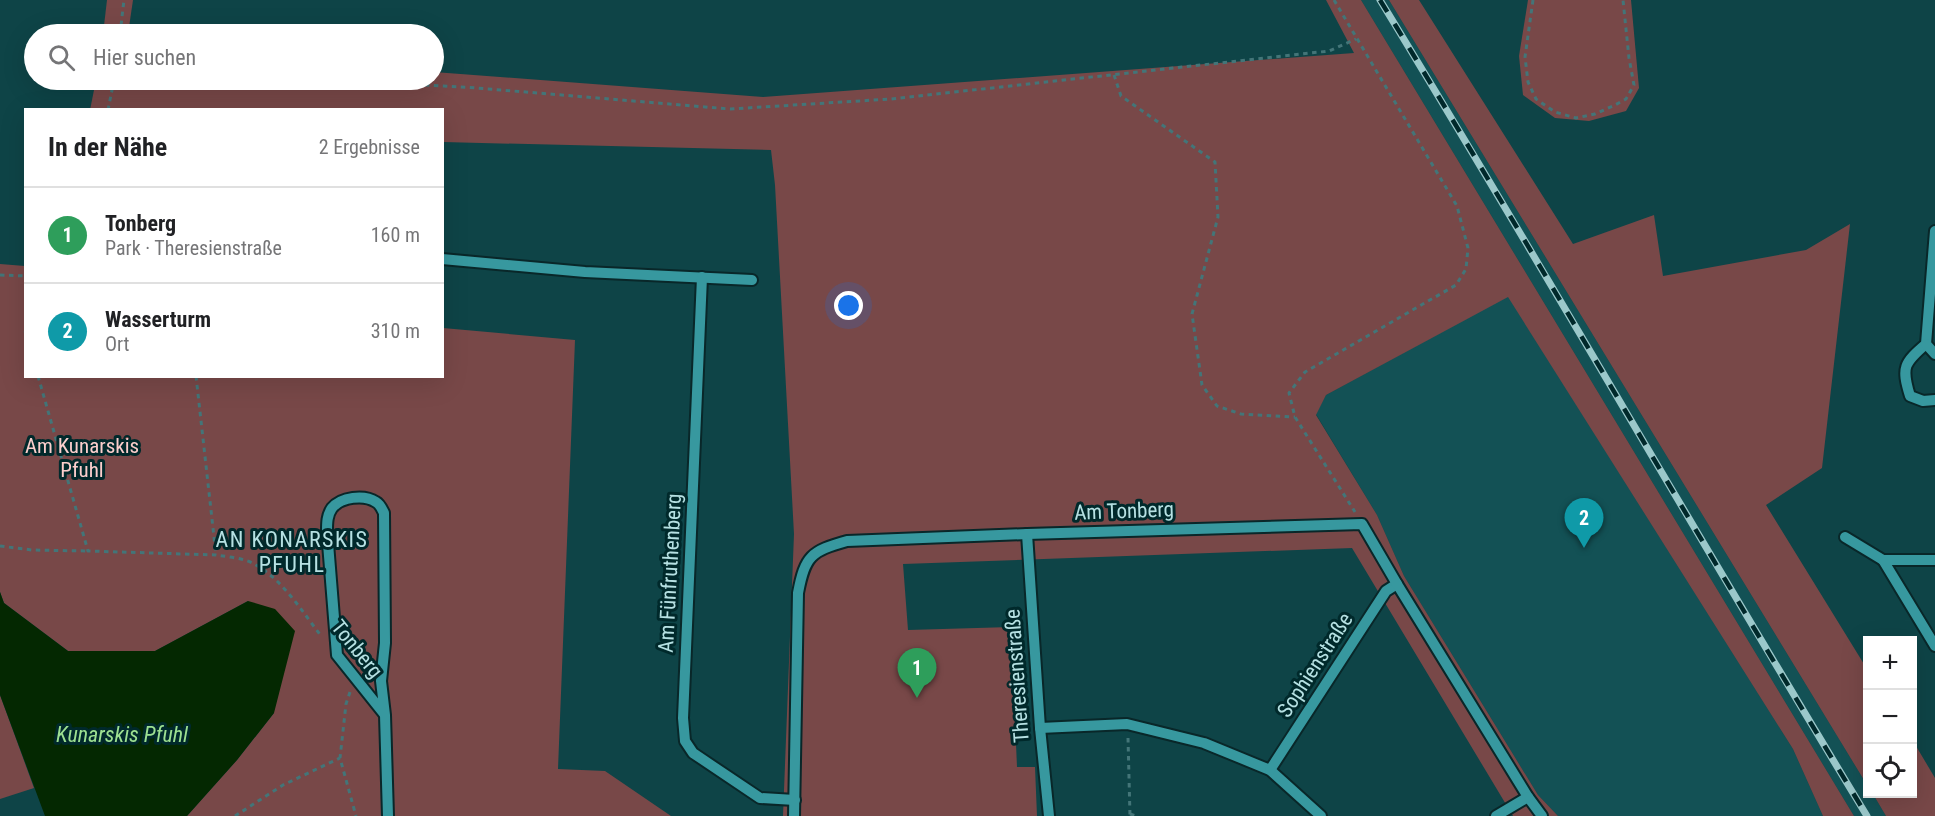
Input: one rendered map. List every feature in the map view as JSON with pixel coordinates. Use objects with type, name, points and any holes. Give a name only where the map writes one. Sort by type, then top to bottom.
[{"type":"street","points":[[1935,231],[1926,344],[1909,359],[1904,377],[1910,396],[1923,401],[1935,400]]},
{"type":"street","points":[[444,259],[585,272],[752,280]]},
{"type":"street","name":"Am Fünfruthenberg","points":[[702,277],[683,718],[685,741],[693,753],[760,798],[795,800]]},
{"type":"street","points":[[1926,344],[1935,354]]},
{"type":"street","points":[[337,655],[327,518],[333,507],[342,501],[368,498],[378,503],[384,513],[385,643],[381,681],[385,715],[388,816]]},
{"type":"street","points":[[1362,524],[1528,797],[1542,816]]},
{"type":"street","name":"Am Tonberg","points":[[794,816],[798,593],[809,557],[826,547],[847,541],[1362,524]]},
{"type":"street","name":"Theresienstraße","points":[[1027,534],[1040,728],[1049,816]]},
{"type":"street","points":[[1845,537],[1883,560],[1935,646]]},
{"type":"street","points":[[1883,560],[1935,560]]},
{"type":"street","name":"Sophienstraße","points":[[1270,770],[1386,591],[1397,584]]},
{"type":"street","name":"Tonberg","points":[[337,655],[385,715]]},
{"type":"street","points":[[1040,728],[1127,724],[1204,743],[1270,770],[1321,816]]},
{"type":"street","points":[[1496,816],[1528,797]]},
{"type":"path","points":[[121,24],[124,0]]},
{"type":"path","points":[[1334,0],[1457,206],[1468,248],[1466,269],[1455,285],[1305,372],[1289,393],[1295,417],[1362,524]]},
{"type":"path","points":[[1533,0],[1525,57],[1528,82],[1536,99],[1555,112],[1576,118],[1595,114],[1626,99],[1634,85],[1623,0]]},
{"type":"path","points":[[444,86],[730,109],[891,99],[1329,51],[1356,39]]},
{"type":"path","points":[[1114,75],[1121,96],[1215,162],[1218,217],[1192,314],[1202,385],[1217,406],[1241,414],[1295,417]]},
{"type":"path","points":[[108,108],[112,90]]},
{"type":"path","points":[[0,275],[24,276]]},
{"type":"path","points":[[39,378],[88,551]]},
{"type":"path","points":[[196,378],[216,555]]},
{"type":"path","name":"Tonberg","points":[[0,546],[32,550],[216,555],[236,558],[256,565],[279,584],[337,655]]},
{"type":"path","points":[[356,816],[340,758],[346,704],[351,689],[360,683]]},
{"type":"path","points":[[1127,724],[1130,815],[1136,816]]},
{"type":"path","points":[[235,816],[283,785],[340,758]]},
{"type":"shaded area","points":[[1361,0],[1389,0],[1863,778],[1863,798],[1875,798],[1886,816],[1854,816]]},
{"type":"shaded area","points":[[1508,296],[1793,749],[1823,816],[1558,816],[1538,795],[1404,576],[1377,515],[1316,414],[1326,395]]},
{"type":"green space","points":[[107,0],[133,0],[129,24],[104,24]]},
{"type":"green space","points":[[1326,0],[1361,0],[1854,816],[1823,816],[1793,749],[1508,297],[1326,395],[1316,415],[1377,515],[1404,576],[1538,795],[1558,816],[1513,816],[1352,548],[903,564],[908,630],[1011,627],[1017,767],[1035,767],[1037,816],[783,816],[794,534],[775,185],[771,150],[444,142],[444,108],[90,108],[94,90],[444,90],[444,73],[763,97],[1354,53]]},
{"type":"green space","points":[[1389,0],[1419,0],[1573,244],[1654,215],[1663,276],[1806,250],[1850,224],[1822,468],[1766,505],[1863,663],[1863,778]]},
{"type":"green space","points":[[1528,0],[1631,0],[1639,88],[1626,111],[1589,121],[1555,118],[1523,95],[1519,56]]},
{"type":"green space","name":"Am Kunarskis Pfuhl","points":[[0,264],[24,266],[24,378],[444,378],[444,328],[575,340],[558,769],[605,771],[671,816],[187,816],[237,760],[274,713],[248,601],[155,651],[68,651],[4,603],[0,592]]},
{"type":"green space","points":[[0,695],[34,788],[0,799]]},
{"type":"green space","points":[[1917,748],[1935,778],[1935,816],[1886,816],[1875,798],[1917,798]]},
{"type":"water","name":"Kunarskis Pfuhl","points":[[0,592],[4,603],[68,651],[155,651],[248,601],[275,609],[295,631],[274,713],[237,760],[187,816],[45,816],[0,695]]},
{"type":"railway","points":[[1380,0],[1867,816]]},
{"type":"place","name":"Wasserturm","points":[[1584,548]]},
{"type":"place","name":"Tonberg","points":[[917,698]]},
{"type":"district","name":"AN KONARSKIS PFUHL","points":[[292,552]]}]
